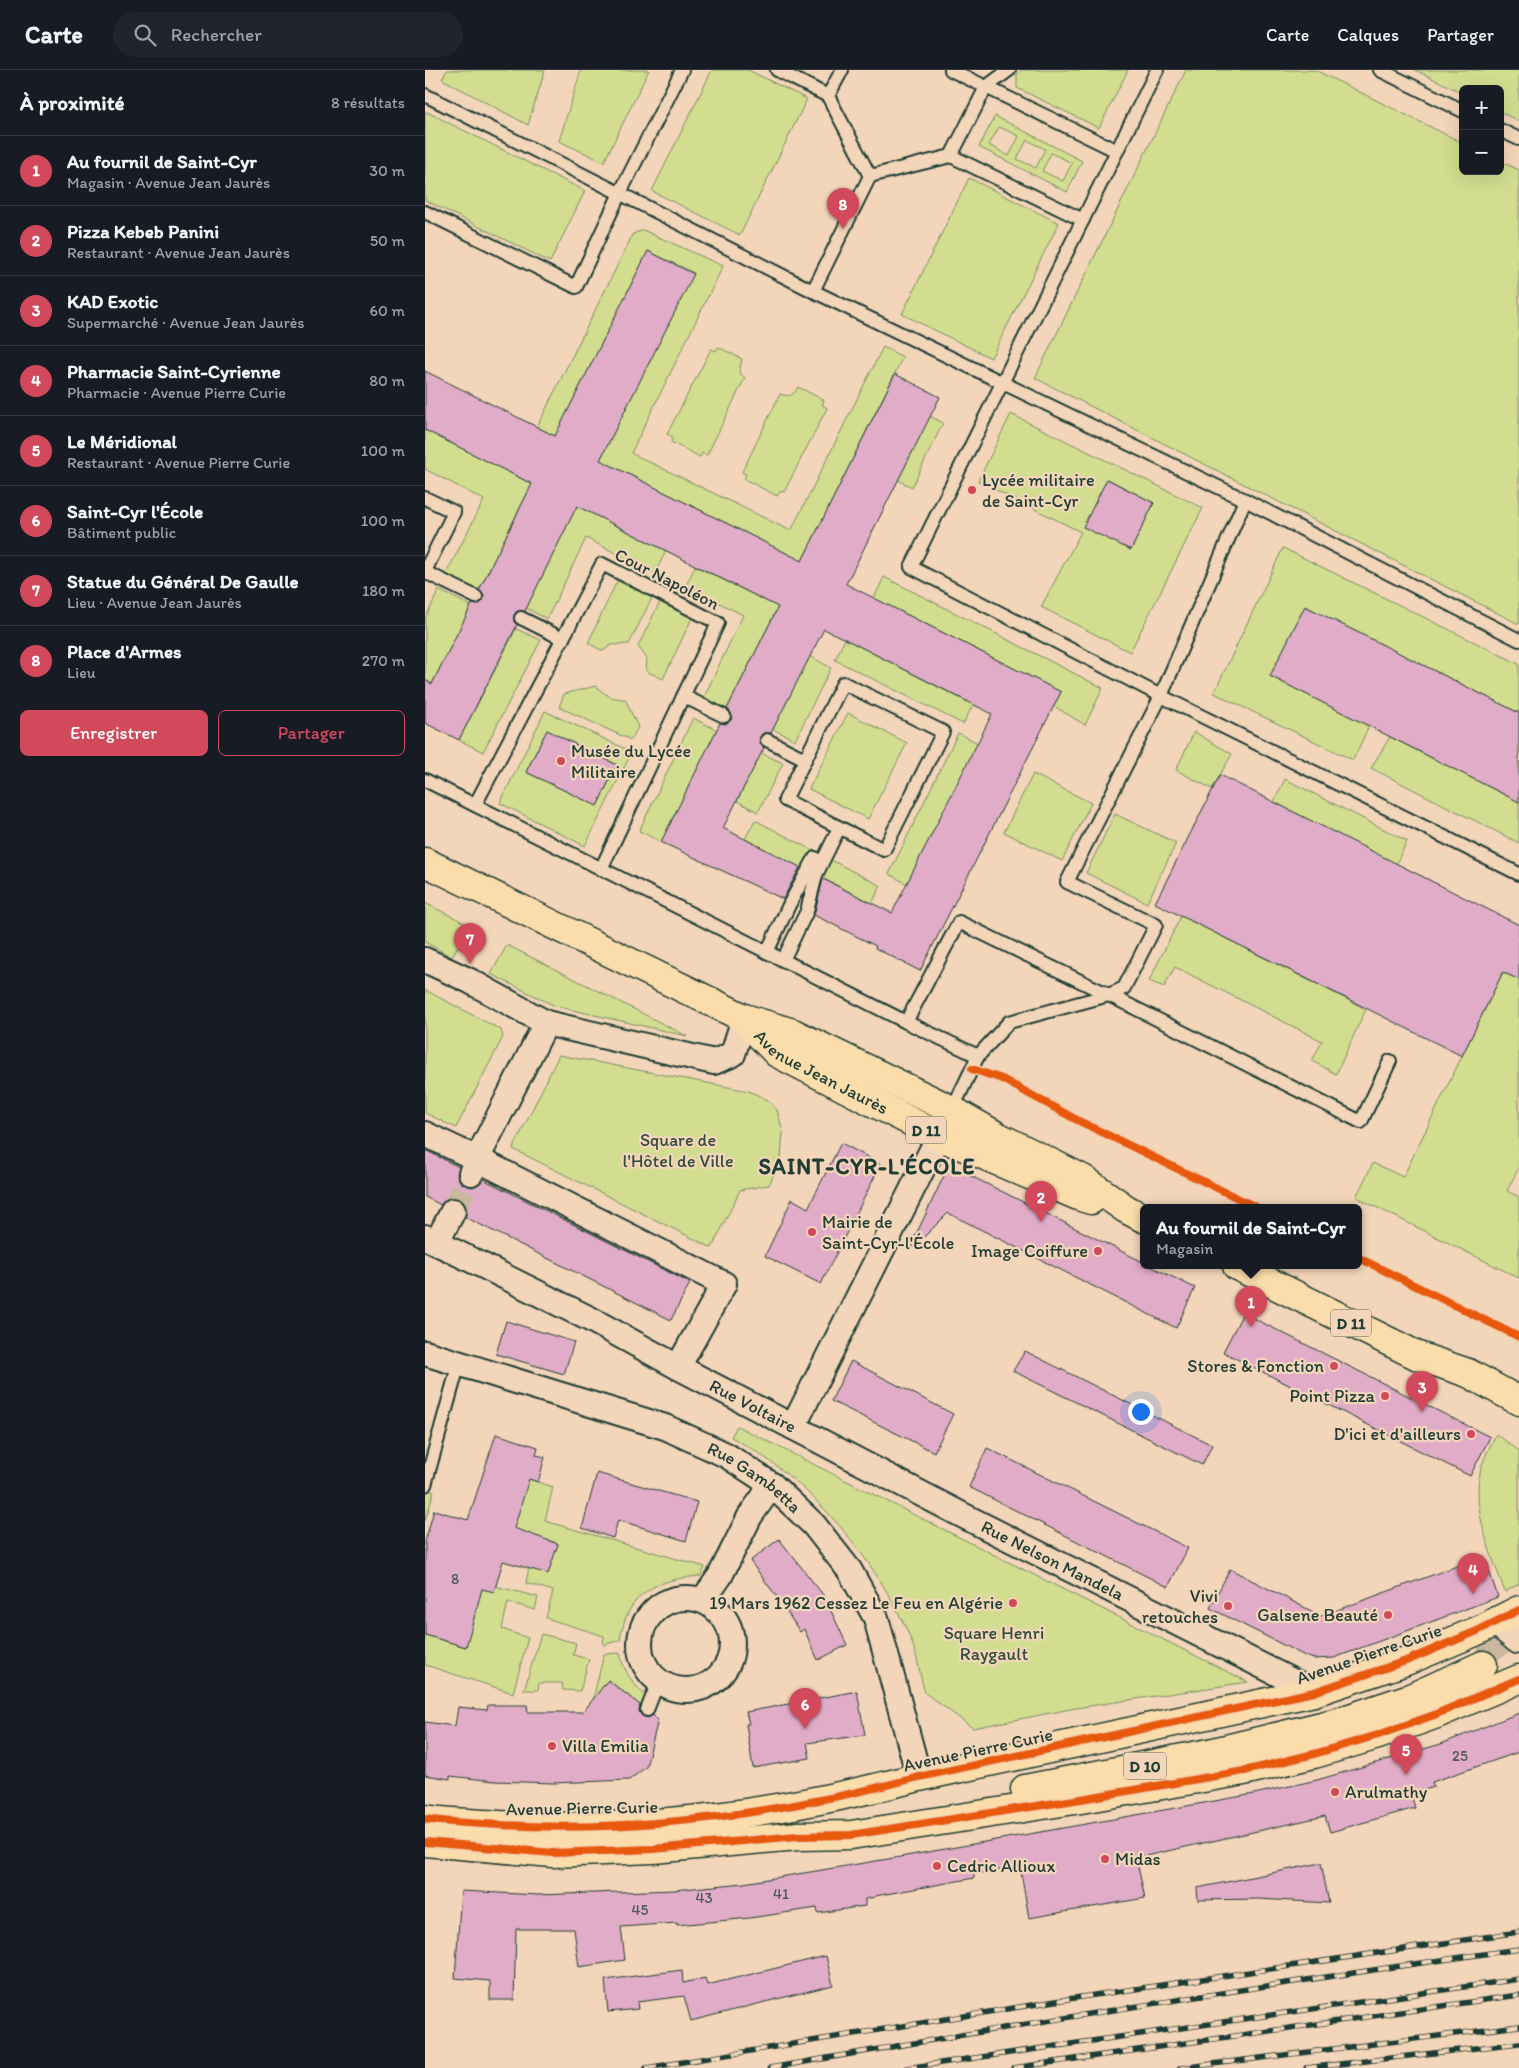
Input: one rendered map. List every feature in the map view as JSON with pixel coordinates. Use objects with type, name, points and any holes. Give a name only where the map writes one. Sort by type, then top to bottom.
[{"type":"main road","name":"Avenue Jean Jaurès","points":[[425,862],[744,1018],[793,1033],[952,1110],[997,1136],[1083,1179],[1135,1213]]},
{"type":"main road","name":"Avenue Jean Jaurès","points":[[744,1018],[777,1053],[939,1136],[1078,1196],[1135,1213]]},
{"type":"main road","name":"D 11","points":[[1243,1269],[1418,1356],[1468,1373]]},
{"type":"main road","points":[[1468,1373],[1519,1378]]},
{"type":"main road","points":[[1468,1373],[1519,1400]]},
{"type":"main road","name":"Avenue Pierre Curie","points":[[425,1819],[549,1827],[641,1824],[710,1818],[858,1794],[919,1777],[1314,1692],[1406,1661],[1507,1615]]},
{"type":"main road","name":"D 10","points":[[799,1836],[847,1820],[1076,1781],[1338,1722],[1410,1698],[1482,1659],[1334,1708],[1235,1732],[991,1778],[858,1794]]},
{"type":"main road","name":"D 10","points":[[425,1842],[553,1853],[653,1849],[799,1836],[851,1835],[1245,1771],[1314,1754],[1378,1735],[1519,1679]]},
{"type":"main road","name":"D 10","points":[[1142,1767],[1172,1784]]},
{"type":"street","points":[[425,960],[546,1023],[714,1062],[733,1054],[744,1018]]},
{"type":"street","points":[[474,1166],[546,1023]]},
{"type":"street","name":"Rue Voltaire","points":[[431,1240],[590,1319],[678,1368],[793,1427],[952,1110]]},
{"type":"street","points":[[425,1134],[474,1166],[725,1284],[678,1368]]},
{"type":"street","points":[[431,1240],[453,1211]]},
{"type":"street","name":"Rue Gambetta","points":[[425,1353],[665,1427],[726,1456],[771,1485],[814,1525],[850,1571],[876,1618],[919,1777]]},
{"type":"street","name":"Rue Nelson Mandela","points":[[793,1427],[962,1516],[1314,1692]]},
{"type":"street","points":[[703,1600],[720,1576],[750,1516],[771,1485]]},
{"type":"street","points":[[684,1596],[703,1600],[722,1613],[726,1620],[733,1634],[732,1657],[720,1677],[699,1689],[676,1690],[659,1682],[646,1667],[640,1649],[641,1630],[650,1613],[665,1601],[684,1596]]},
{"type":"street","points":[[1507,1615],[1519,1640]]},
{"type":"lane","points":[[425,212],[576,287],[620,193],[682,70]]},
{"type":"lane","points":[[777,70],[828,96],[870,176]]},
{"type":"lane","points":[[828,96],[842,70]]},
{"type":"lane","points":[[951,156],[986,87],[1009,70]]},
{"type":"lane","points":[[1157,70],[911,567],[1161,696],[1519,874]]},
{"type":"lane","points":[[1380,70],[1459,109]]},
{"type":"lane","points":[[959,72],[1117,151]]},
{"type":"lane","points":[[425,95],[813,291],[1245,500],[1519,640]]},
{"type":"lane","points":[[1504,132],[1519,139]]},
{"type":"lane","points":[[813,291],[870,176],[951,156],[1083,220]]},
{"type":"lane","points":[[425,498],[454,512],[425,571],[476,596]]},
{"type":"lane","points":[[952,1110],[978,1056],[1009,1022],[1109,995],[1124,988],[1156,925],[1067,882],[1161,696],[1245,500]]},
{"type":"lane","name":"Cour Napoléon","points":[[475,805],[602,564],[718,623],[601,868]]},
{"type":"lane","points":[[521,618],[563,639]]},
{"type":"lane","points":[[843,683],[943,732],[884,850],[785,800],[805,759],[843,683]]},
{"type":"lane","points":[[683,696],[724,716]]},
{"type":"lane","points":[[767,740],[805,759]]},
{"type":"lane","points":[[425,780],[906,1022],[978,1056]]},
{"type":"lane","points":[[767,952],[790,903],[835,826]]},
{"type":"lane","points":[[783,960],[807,911],[816,875],[835,826]]},
{"type":"lane","points":[[906,1022],[959,922],[1361,1122],[1390,1062]]},
{"type":"lane","points":[[425,1485],[459,1363]]},
{"type":"lane","points":[[647,1710],[659,1682]]},
{"type":"green space","points":[[447,70],[545,70],[528,125],[442,79]]},
{"type":"green space","points":[[581,70],[649,70],[604,162],[559,141]]},
{"type":"green space","points":[[712,70],[748,70],[807,99],[740,235],[652,191]]},
{"type":"green space","points":[[1022,70],[1128,70],[1099,128],[1017,88],[1017,74]]},
{"type":"green space","points":[[1186,70],[1315,70],[1459,141],[1459,175],[1504,175],[1504,163],[1519,170],[1519,624],[1035,378]]},
{"type":"green space","points":[[1415,70],[1519,70],[1519,121],[1504,114],[1504,85],[1459,85],[1459,91]]},
{"type":"green space","points":[[425,111],[585,191],[550,262],[425,200]]},
{"type":"green space","points":[[995,116],[1082,161],[1067,192],[979,147]],"holes":[[[999,127],[1019,136],[1009,156],[989,145]],[[1027,140],[1045,149],[1036,168],[1017,159]],[[1051,153],[1072,163],[1063,181],[1042,171]]]},
{"type":"green space","points":[[969,178],[1059,223],[991,358],[902,314]]},
{"type":"green space","points":[[643,230],[723,266],[631,453],[791,531],[883,347],[903,357],[802,561],[600,460],[694,273],[648,251],[555,436],[537,427],[633,234]]},
{"type":"green space","points":[[718,347],[742,359],[739,372],[745,378],[707,455],[702,453],[700,457],[671,442],[673,437],[667,434],[711,349],[716,351]]},
{"type":"green space","points":[[798,387],[824,400],[822,405],[827,408],[784,492],[780,491],[777,496],[744,479],[746,474],[742,472],[780,394],[791,395]]},
{"type":"green space","points":[[1011,414],[1203,508],[1130,652],[1041,607],[1081,532],[978,481]],"holes":[[[1108,479],[1154,503],[1131,550],[1084,527]]]},
{"type":"green space","points":[[930,416],[943,423],[912,487],[898,480]]},
{"type":"green space","points":[[425,430],[532,484],[479,590],[446,574],[484,500],[425,469]]},
{"type":"green space","points":[[577,506],[666,551],[655,573],[586,538],[547,619],[526,608]]},
{"type":"green space","points":[[1283,548],[1519,664],[1519,713],[1305,606],[1270,676],[1369,726],[1353,760],[1214,693]]},
{"type":"green space","points":[[695,566],[778,607],[727,709],[704,697],[743,615],[686,586]]},
{"type":"green space","points":[[884,577],[1103,688],[1085,725],[1054,706],[1061,692],[874,598]]},
{"type":"green space","points":[[618,579],[653,596],[629,644],[611,645],[603,651],[588,643]]},
{"type":"green space","points":[[439,590],[471,606],[432,684],[425,680],[425,619]]},
{"type":"green space","points":[[661,600],[693,616],[663,679],[646,671],[647,659],[638,646]]},
{"type":"green space","points":[[516,629],[541,640],[483,752],[459,740]]},
{"type":"green space","points":[[845,639],[973,705],[963,724],[835,660]]},
{"type":"green space","points":[[810,656],[831,668],[795,740],[773,729]]},
{"type":"green space","points":[[596,686],[609,696],[625,699],[638,727],[631,740],[559,707],[564,694]]},
{"type":"green space","points":[[545,711],[632,752],[585,846],[500,803]],"holes":[[[547,730],[617,765],[597,806],[526,772]]]},
{"type":"green space","points":[[848,713],[907,743],[868,819],[809,789]]},
{"type":"green space","points":[[693,718],[717,730],[661,842],[639,831]]},
{"type":"green space","points":[[1194,732],[1232,754],[1212,789],[1176,770]]},
{"type":"green space","points":[[958,733],[978,743],[907,884],[889,874]]},
{"type":"green space","points":[[1390,737],[1519,802],[1519,843],[1371,768]]},
{"type":"green space","points":[[761,753],[783,763],[758,812],[737,801]]},
{"type":"green space","points":[[1033,774],[1091,803],[1062,861],[1004,832]]},
{"type":"green space","points":[[1285,779],[1407,841],[1396,864],[1274,802]]},
{"type":"green space","points":[[1115,814],[1176,843],[1147,903],[1086,873]]},
{"type":"green space","points":[[755,820],[812,850],[803,869],[745,839]]},
{"type":"green space","points":[[831,860],[881,886],[872,903],[822,878]]},
{"type":"green space","points":[[425,903],[469,925],[452,957],[425,942]]},
{"type":"green space","points":[[1181,916],[1366,1009],[1336,1074],[1312,1061],[1322,1041],[1175,967],[1164,987],[1149,981]]},
{"type":"green space","points":[[507,945],[687,1036],[555,1006],[491,974]]},
{"type":"green space","points":[[1503,972],[1519,980],[1519,1167],[1507,1191],[1519,1197],[1519,1278],[1356,1197],[1373,1163],[1403,1177]]},
{"type":"green space","points":[[425,990],[501,1030],[503,1037],[456,1128],[425,1113]]},
{"type":"green space","name":"Square de l'Hôtel de Ville","points":[[559,1055],[749,1091],[768,1100],[777,1110],[783,1132],[781,1158],[769,1185],[740,1190],[712,1248],[513,1149]]},
{"type":"green space","name":"Square Henri Raygault","points":[[737,1426],[1248,1682],[1076,1708],[973,1728],[925,1693],[912,1642],[881,1582],[861,1553],[814,1498],[760,1454],[731,1437]]},
{"type":"green space","points":[[1496,1434],[1519,1451],[1519,1584],[1505,1592],[1484,1532],[1478,1500],[1478,1484],[1481,1469]]},
{"type":"green space","points":[[482,1478],[525,1491],[529,1479],[553,1487],[545,1521],[705,1567],[701,1576],[671,1581],[647,1591],[637,1599],[629,1610],[620,1640],[603,1645],[604,1636],[546,1618],[553,1591],[526,1583],[529,1567],[548,1573],[558,1543],[469,1520]]},
{"type":"green space","points":[[425,1490],[434,1492],[425,1521]]},
{"type":"green space","points":[[495,1586],[538,1597],[535,1610],[508,1602],[502,1629],[528,1638],[513,1693],[425,1665],[425,1635],[465,1647],[482,1589]]},
{"type":"green space","points":[[541,1634],[576,1643],[573,1655],[589,1659],[580,1691],[563,1690],[562,1683],[539,1683],[538,1690],[524,1690]]},
{"type":"green space","points":[[620,1653],[630,1678],[648,1698],[644,1708],[608,1680],[593,1699],[604,1654]]},
{"type":"building","points":[[648,251],[694,274],[600,460],[802,561],[895,374],[940,397],[846,584],[1061,692],[920,971],[875,948],[876,946],[814,915],[823,879],[892,913],[992,714],[845,639],[824,629],[771,733],[763,733],[760,737],[760,744],[764,748],[723,828],[800,867],[783,899],[661,842],[720,723],[725,724],[731,720],[732,715],[727,709],[778,607],[577,506],[525,611],[517,611],[514,615],[514,622],[517,625],[459,740],[425,723],[425,680],[432,684],[472,604],[477,605],[483,601],[484,596],[479,590],[532,484],[425,430],[425,371],[555,436]]},
{"type":"building","points":[[1107,479],[1154,503],[1131,550],[1083,527]]},
{"type":"building","points":[[1305,606],[1519,713],[1519,802],[1270,676]]},
{"type":"building","points":[[547,730],[617,765],[597,806],[526,772]]},
{"type":"building","points":[[1220,775],[1519,925],[1519,980],[1503,972],[1462,1056],[1155,903]]},
{"type":"building","name":"Mairie de Saint-Cyr-l'École","points":[[841,1143],[881,1164],[821,1284],[765,1256],[792,1199],[808,1208]]},
{"type":"building","points":[[425,1150],[459,1167],[457,1175],[465,1185],[473,1187],[483,1179],[690,1283],[671,1320],[465,1217],[467,1211],[465,1204],[459,1199],[453,1197],[446,1199],[441,1205],[425,1197]]},
{"type":"building","points":[[949,1165],[1140,1260],[1140,1269],[1156,1269],[1195,1288],[1176,1328],[948,1213],[914,1247],[911,1245]]},
{"type":"building","points":[[1243,1313],[1490,1437],[1470,1476],[1223,1352]]},
{"type":"building","points":[[506,1321],[574,1342],[564,1374],[496,1354]]},
{"type":"building","points":[[1025,1351],[1212,1445],[1202,1465],[1013,1371]]},
{"type":"building","points":[[851,1361],[953,1414],[934,1452],[831,1401]]},
{"type":"building","points":[[496,1434],[538,1447],[536,1455],[545,1457],[538,1482],[529,1479],[514,1528],[558,1544],[548,1574],[503,1561],[494,1592],[482,1589],[466,1647],[425,1635],[425,1542],[434,1510],[468,1520]]},
{"type":"building","points":[[987,1448],[1188,1548],[1168,1587],[969,1487]]},
{"type":"building","points":[[597,1473],[697,1502],[686,1541],[618,1520],[613,1538],[582,1528]]},
{"type":"building","points":[[779,1539],[824,1596],[847,1645],[818,1660],[804,1629],[800,1632],[750,1561]]},
{"type":"building","points":[[1484,1556],[1498,1597],[1334,1658],[1314,1659],[1305,1656],[1210,1608],[1230,1569],[1321,1616]]},
{"type":"building","name":"Villa Emilia","points":[[608,1680],[640,1705],[639,1711],[641,1715],[648,1718],[653,1715],[658,1720],[646,1767],[629,1780],[553,1783],[495,1781],[450,1776],[450,1779],[425,1775],[425,1722],[455,1726],[458,1707],[487,1710],[488,1705],[527,1705],[528,1712],[583,1712]]},
{"type":"building","points":[[857,1691],[865,1735],[807,1743],[810,1758],[753,1768],[746,1712]]},
{"type":"building","points":[[1519,1713],[1519,1752],[1432,1782],[1434,1787],[1411,1794],[1415,1808],[1330,1832],[1325,1816],[1136,1858],[1145,1898],[1029,1918],[1020,1867],[974,1874],[974,1878],[875,1896],[865,1899],[865,1906],[818,1913],[817,1908],[750,1918],[677,1925],[677,1923],[621,1927],[625,1960],[579,1967],[574,1929],[516,1929],[514,2000],[490,2000],[490,1981],[455,1978],[461,1891],[538,1895],[674,1890],[744,1883],[900,1857],[1254,1794],[1317,1780],[1441,1744]]},
{"type":"building","points":[[1321,1863],[1329,1903],[1258,1899],[1198,1900],[1197,1888]]},
{"type":"building","points":[[826,1956],[833,1985],[691,2021],[684,1996],[637,2002],[638,2009],[608,2012],[605,1980],[682,1970],[683,1983],[705,1978],[707,1985]]},
{"type":"tunnel","points":[[453,1211],[471,1173]]},
{"type":"tunnel","points":[[1480,1653],[1519,1631]]},
{"type":"railway","points":[[646,2068],[1068,1999],[1519,1932]]},
{"type":"railway","points":[[770,2068],[1144,2005],[1519,1949]]},
{"type":"railway","points":[[906,2068],[1519,1979]]},
{"type":"railway","points":[[1013,2068],[1519,1995]]},
{"type":"railway","points":[[1180,2068],[1519,2026]]},
{"type":"railway","points":[[1306,2068],[1519,2043]]},
{"type":"cycle path","points":[[972,1069],[1002,1079],[1077,1120],[1250,1204]]},
{"type":"cycle path","points":[[1362,1259],[1519,1337]]},
{"type":"cycle path","points":[[425,1819],[500,1825],[606,1826],[712,1818],[816,1801],[1314,1692],[1406,1661],[1477,1631],[1519,1610]]},
{"type":"cycle path","points":[[425,1842],[553,1853],[653,1849],[798,1836],[851,1835],[1244,1771],[1314,1754],[1378,1735],[1434,1715],[1519,1679]]},
{"type":"place","name":"Place d'Armes","points":[[843,229]]},
{"type":"place","name":"Lycée militaire de Saint-Cyr","points":[[972,490]]},
{"type":"place","name":"Musée du Lycée Militaire","points":[[561,761]]},
{"type":"place","name":"Statue du Général De Gaulle","points":[[470,964]]},
{"type":"place","name":"Pizza Kebeb Panini","points":[[1041,1222]]},
{"type":"place","name":"Mairie de Saint-Cyr-l'École","points":[[812,1232]]},
{"type":"place","name":"Image Coiffure","points":[[1098,1251]]},
{"type":"place","name":"Au fournil de Saint-Cyr","points":[[1251,1327]]},
{"type":"place","name":"Stores & Fonction","points":[[1334,1366]]},
{"type":"place","name":"Point Pizza","points":[[1385,1396]]},
{"type":"place","name":"KAD Exotic","points":[[1422,1412]]},
{"type":"place","name":"D'ici et d'ailleurs","points":[[1471,1434]]},
{"type":"place","name":"Pharmacie Saint-Cyrienne","points":[[1473,1594]]},
{"type":"place","name":"19 Mars 1962 Cessez Le Feu en Algérie","points":[[1013,1603]]},
{"type":"place","name":"Vivi retouches","points":[[1228,1606]]},
{"type":"place","name":"Galsene Beauté","points":[[1388,1615]]},
{"type":"place","name":"Saint-Cyr l'École","points":[[805,1729]]},
{"type":"place","name":"Villa Emilia","points":[[552,1746]]},
{"type":"place","name":"Le Méridional","points":[[1406,1775]]},
{"type":"place","name":"Arulmathy","points":[[1335,1792]]},
{"type":"place","name":"Midas","points":[[1105,1859]]},
{"type":"place","name":"Cedric Allioux","points":[[937,1866]]},
{"type":"district","name":"SAINT-CYR-L'ÉCOLE","points":[[867,1166]]}]
